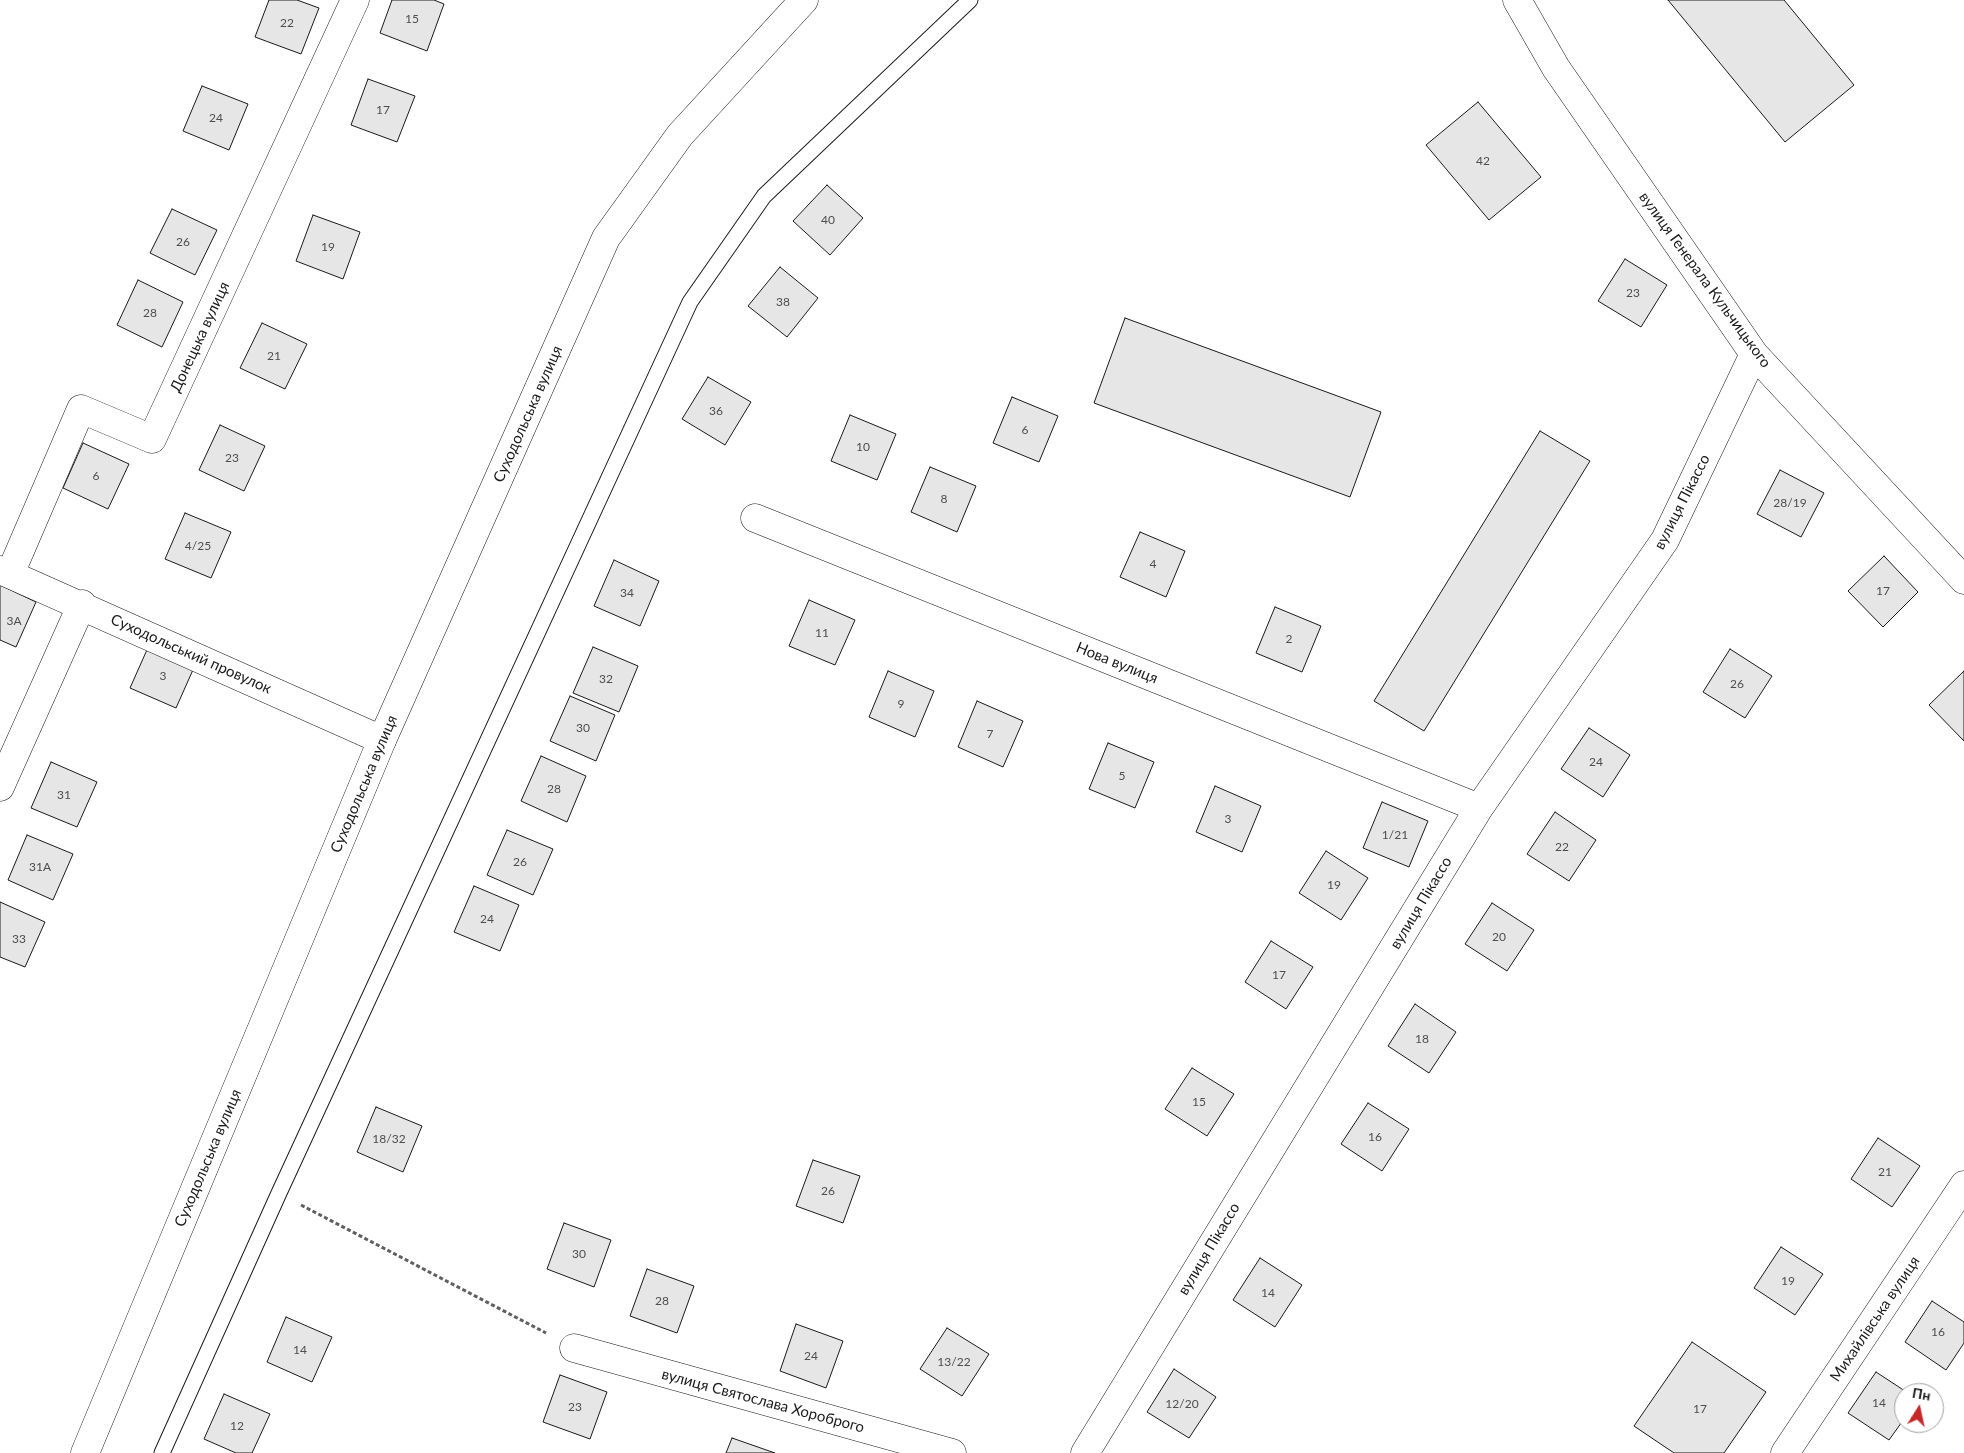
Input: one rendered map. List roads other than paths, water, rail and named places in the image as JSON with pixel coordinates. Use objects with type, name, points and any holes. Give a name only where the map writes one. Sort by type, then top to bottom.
[{"type":"street","name":"Донецька вулиця","points":[[5,572],[81,409],[152,440],[355,0]]},
{"type":"street","name":"Суходольська вулиця","points":[[85,1453],[382,740],[606,238],[680,135],[804,0]]},
{"type":"street","name":"вулиця Генерала Кульчицького","points":[[1517,0],[1556,68],[1754,354],[1964,580]]},
{"type":"street","name":"вулиця Пікассо","points":[[1085,1453],[1479,808],[1665,540],[1754,354]]},
{"type":"street","name":"Нова вулиця","points":[[755,518],[1479,808]]},
{"type":"street","name":"Суходольський провулок","points":[[5,572],[82,604],[382,740]]},
{"type":"street","points":[[0,787],[82,604]]},
{"type":"street","name":"Михайлівська вулиця","points":[[1785,1453],[1964,1185]]},
{"type":"street","name":"вулиця Святослава Хороброго","points":[[574,1348],[952,1453]]},
{"type":"lane","points":[[162,1453],[278,1193],[690,302],[764,196],[970,0]]}]
